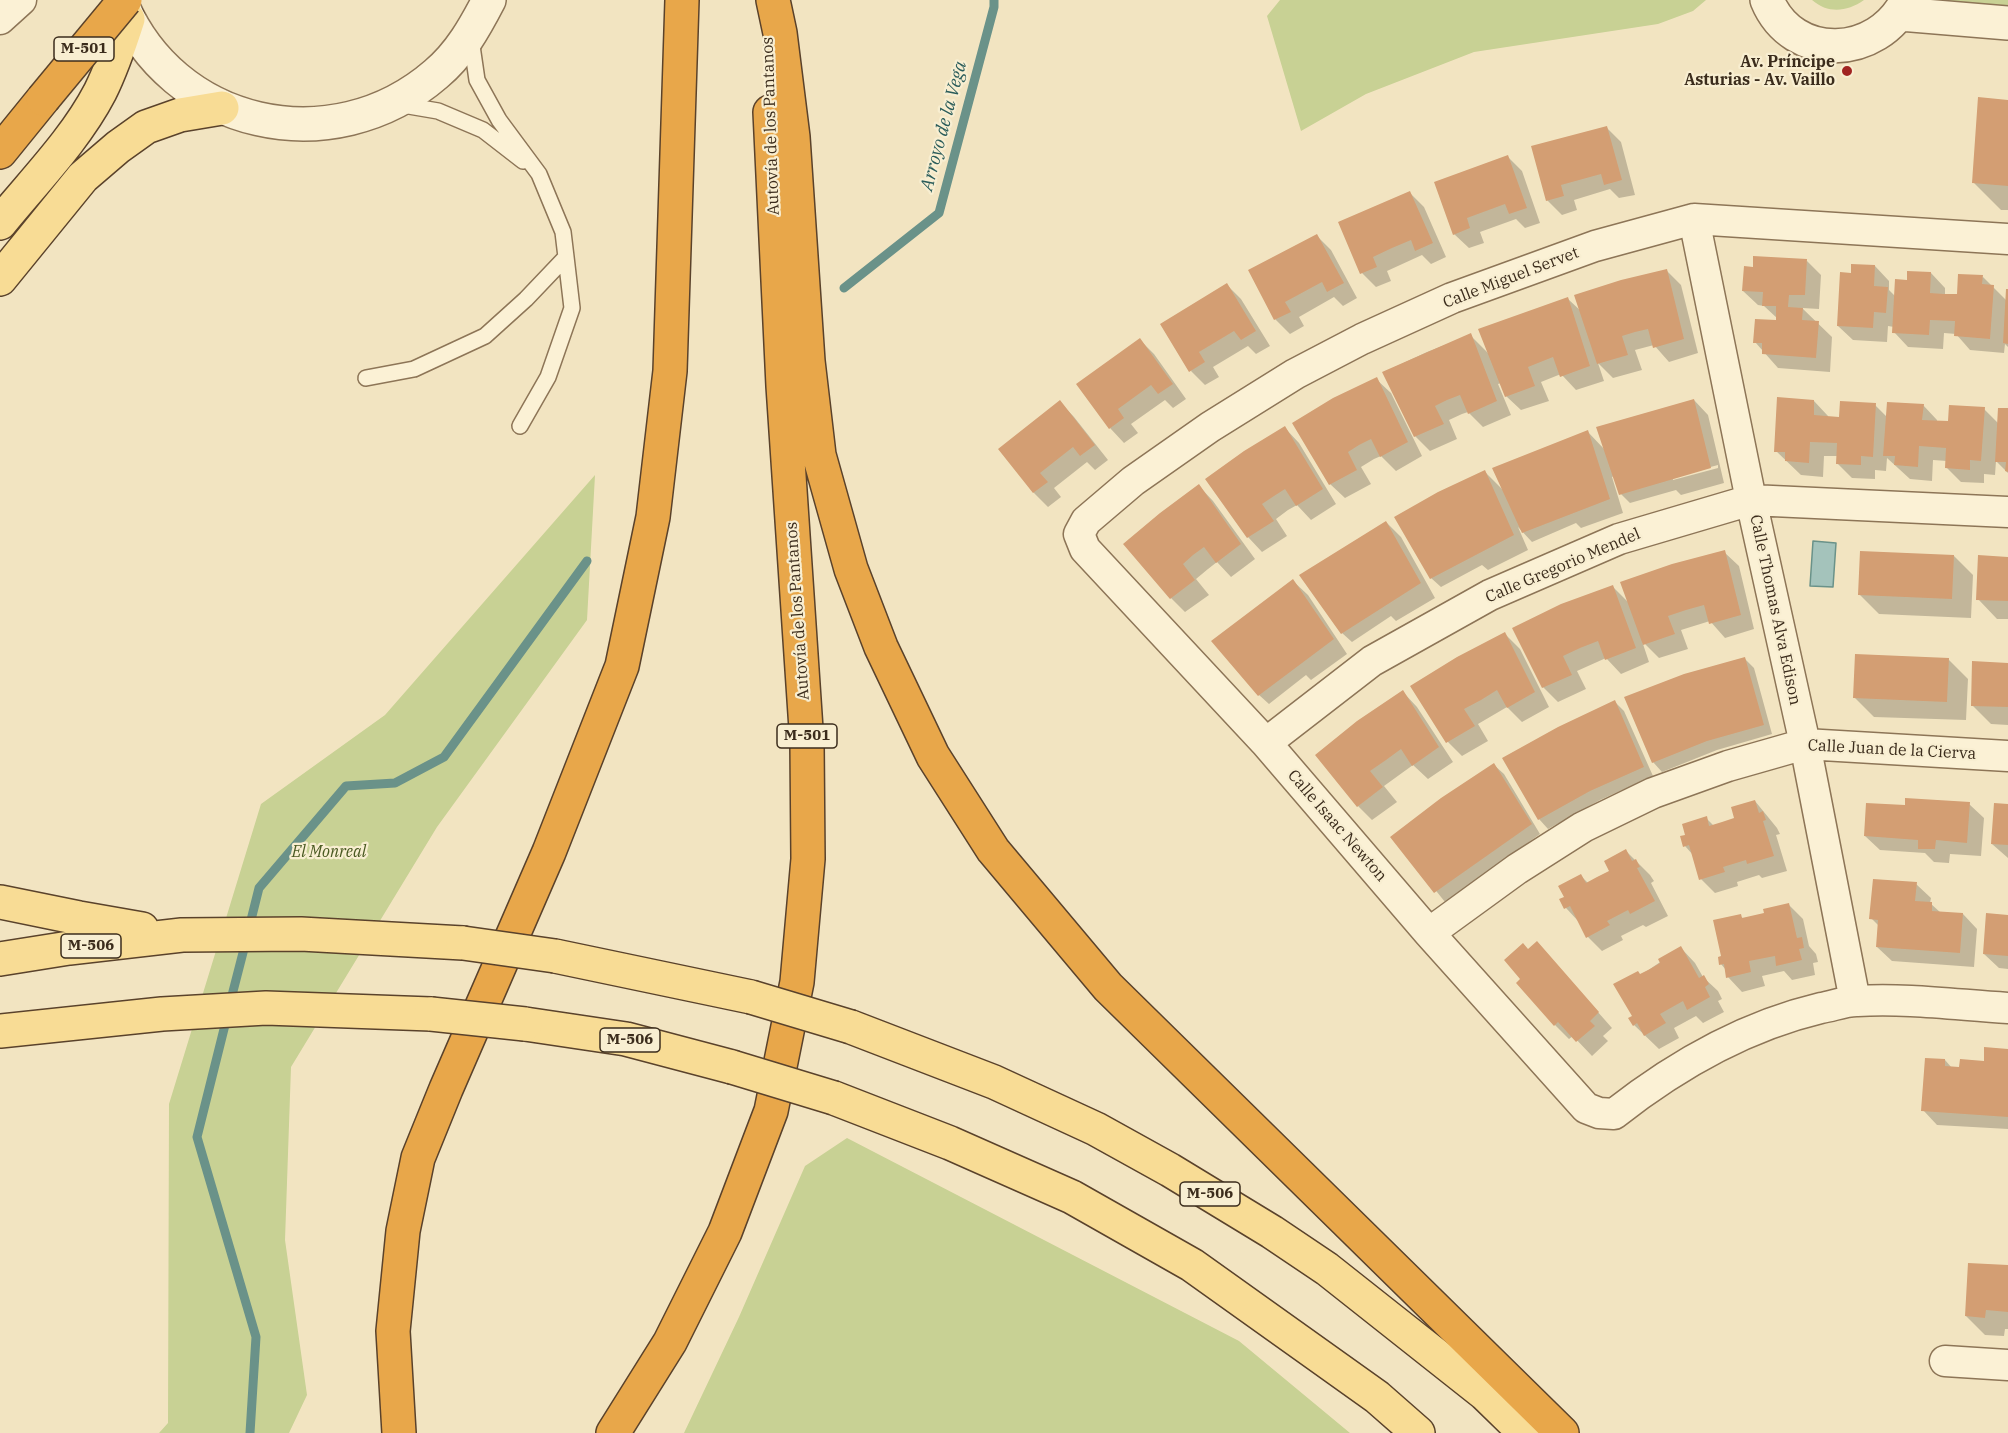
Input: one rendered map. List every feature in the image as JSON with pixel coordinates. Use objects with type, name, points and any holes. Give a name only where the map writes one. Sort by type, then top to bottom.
[{"type":"highway","points":[[399,1433],[393,1331],[403,1231],[418,1158],[549,852],[622,666],[650,528],[670,371],[682,0]]},
{"type":"highway","name":"Autovía de los Pantanos","points":[[613,1433],[670,1342],[725,1232],[771,1111],[797,982],[808,859],[807,744],[783,386],[767,0]]},
{"type":"highway","points":[[773,0],[780,33],[793,137],[808,361],[819,454],[851,569],[881,647],[933,756],[993,850],[1108,987],[1562,1433]]},
{"type":"highway","name":"M-501","points":[[0,152],[124,6]]},
{"type":"main road","points":[[0,223],[76,131],[99,94],[114,61],[124,6]]},
{"type":"main road","points":[[0,279],[83,177],[118,147],[146,127],[180,116],[222,108]]},
{"type":"main road","points":[[0,902],[182,935]]},
{"type":"main road","name":"M-506","points":[[0,959],[69,948],[182,935],[302,934],[463,943],[555,956],[751,997],[851,1027],[994,1082],[1096,1129],[1170,1170],[1272,1232],[1327,1269],[1485,1394],[1525,1433]]},
{"type":"main road","name":"M-506","points":[[0,1031],[162,1014],[266,1008],[431,1014],[525,1024],[626,1039],[732,1067],[834,1098],[951,1143],[1072,1197],[1192,1265],[1377,1397],[1418,1433]]},
{"type":"street","points":[[0,19],[21,0]]},
{"type":"street","points":[[124,6],[151,54],[183,85],[222,108],[292,125],[335,122],[394,103],[437,74],[471,35],[489,0]]},
{"type":"street","points":[[1767,0],[1771,10],[1788,29],[1809,42],[1834,46],[1859,43],[1882,32],[1903,7],[1948,18],[2008,23]]},
{"type":"street","name":"Calle Miguel Servet","points":[[1079,534],[1086,521],[1133,481],[1209,427],[1295,374],[1362,339],[1452,298],[1595,246],[1694,219],[2008,239]]},
{"type":"street","name":"Calle Thomas Alva Edison","points":[[1694,219],[1751,501],[1805,744],[1855,1001]]},
{"type":"street","name":"Calle Gregorio Mendel","points":[[1266,743],[1372,661],[1490,595],[1618,539],[1751,501],[2008,512]]},
{"type":"street","name":"Calle Isaac Newton","points":[[1079,534],[1085,549],[1266,743],[1429,933],[1586,1108],[1599,1113],[1614,1114],[1689,1062],[1736,1038],[1793,1015],[1855,1001]]},
{"type":"street","name":"Calle Juan de la Cierva","points":[[1429,933],[1517,869],[1583,827],[1653,793],[1728,766],[1805,744],[2008,756]]},
{"type":"street","points":[[1855,1001],[1903,1001],[2008,1008]]},
{"type":"street","points":[[1945,1361],[2008,1365]]},
{"type":"lane","points":[[471,35],[477,80],[499,120],[539,174],[563,232],[572,308],[548,377],[520,426]]},
{"type":"lane","points":[[394,103],[438,111],[483,130],[539,174]]},
{"type":"lane","points":[[366,378],[414,369],[484,336],[526,299],[566,257]]},
{"type":"green space","points":[[1280,0],[1706,0],[1693,11],[1658,24],[1474,52],[1366,94],[1301,131],[1267,16]]},
{"type":"green space","points":[[1812,0],[1864,0],[1851,7],[1838,10],[1824,8]]},
{"type":"green space","points":[[1935,0],[2008,0],[2008,10],[1935,4]]},
{"type":"green space","name":"El Monreal","points":[[595,475],[587,620],[437,827],[291,1067],[285,1240],[307,1395],[289,1433],[159,1433],[168,1423],[169,1104],[261,804],[385,715]]},
{"type":"green space","points":[[847,1138],[1239,1341],[1350,1433],[684,1433],[739,1317],[805,1166]]},
{"type":"water","points":[[1813,541],[1836,543],[1833,587],[1810,586]]},
{"type":"building","points":[[1978,97],[2008,100],[2008,186],[1972,183]]},
{"type":"building","points":[[1607,126],[1622,180],[1604,185],[1601,174],[1561,185],[1564,196],[1546,201],[1531,146]]},
{"type":"building","points":[[1508,155],[1527,208],[1509,214],[1505,204],[1467,218],[1470,228],[1453,235],[1434,182]]},
{"type":"building","points":[[1410,191],[1433,243],[1415,251],[1411,240],[1392,248],[1373,257],[1377,267],[1360,274],[1338,222]]},
{"type":"building","points":[[1317,234],[1344,283],[1327,292],[1322,282],[1285,302],[1291,312],[1274,320],[1248,270]]},
{"type":"building","points":[[1753,256],[1807,259],[1805,295],[1789,295],[1788,307],[1803,308],[1802,320],[1819,321],[1816,358],[1762,354],[1762,343],[1753,343],[1755,319],[1776,320],[1776,306],[1762,306],[1763,292],[1742,291],[1744,266],[1753,267]]},
{"type":"building","points":[[1851,264],[1875,265],[1874,286],[1888,287],[1886,313],[1874,312],[1873,328],[1837,326],[1840,272],[1851,273]]},
{"type":"building","points":[[1667,269],[1684,339],[1653,348],[1648,329],[1635,332],[1622,336],[1628,355],[1597,364],[1574,295]]},
{"type":"building","points":[[1907,271],[1931,272],[1930,293],[1944,294],[1957,294],[1958,274],[1983,275],[1982,284],[1994,285],[1990,339],[1954,336],[1955,321],[1930,320],[1929,335],[1892,333],[1895,279],[1907,280]]},
{"type":"building","points":[[1227,283],[1256,331],[1241,340],[1234,331],[1199,352],[1205,362],[1189,372],[1160,324]]},
{"type":"building","points":[[2006,289],[2008,289],[2008,344],[2003,343]]},
{"type":"building","points":[[1568,297],[1590,366],[1560,377],[1553,357],[1528,367],[1535,386],[1505,397],[1478,329]]},
{"type":"building","points":[[1471,333],[1497,401],[1468,414],[1460,395],[1447,400],[1435,406],[1444,424],[1414,437],[1382,372]]},
{"type":"building","points":[[1140,338],[1173,384],[1158,394],[1151,385],[1118,409],[1124,418],[1109,429],[1076,384]]},
{"type":"building","points":[[1377,377],[1408,442],[1380,457],[1371,439],[1359,445],[1348,452],[1357,470],[1329,485],[1292,423],[1333,398]]},
{"type":"building","points":[[1777,397],[1814,400],[1814,415],[1839,417],[1840,401],[1876,403],[1873,457],[1861,456],[1861,465],[1836,464],[1837,443],[1810,442],[1809,463],[1785,461],[1785,452],[1774,452]]},
{"type":"building","points":[[1694,399],[1711,468],[1619,495],[1596,427]]},
{"type":"building","points":[[1060,400],[1095,445],[1080,456],[1073,447],[1040,473],[1048,482],[1033,493],[998,449]]},
{"type":"building","points":[[1887,402],[1924,404],[1922,420],[1948,421],[1949,405],[1985,407],[1981,461],[1970,460],[1970,470],[1945,468],[1946,448],[1919,446],[1918,467],[1894,465],[1895,456],[1883,456]]},
{"type":"building","points":[[1998,408],[2008,408],[2008,472],[2005,471],[2006,462],[1995,462]]},
{"type":"building","points":[[1285,426],[1323,489],[1296,506],[1285,489],[1274,496],[1262,504],[1274,521],[1247,538],[1205,479],[1244,451]]},
{"type":"building","points":[[1588,430],[1610,499],[1522,533],[1492,468]]},
{"type":"building","points":[[1485,470],[1514,535],[1430,579],[1394,517],[1438,492]]},
{"type":"building","points":[[1199,484],[1241,544],[1216,563],[1204,547],[1193,555],[1183,564],[1195,580],[1170,599],[1123,544]]},
{"type":"building","points":[[1386,521],[1421,583],[1341,634],[1299,575]]},
{"type":"building","points":[[1725,550],[1741,615],[1709,624],[1704,605],[1686,610],[1668,616],[1675,634],[1643,645],[1620,582],[1672,564]]},
{"type":"building","points":[[1860,551],[1954,555],[1952,599],[1858,595]]},
{"type":"building","points":[[1978,555],[2008,557],[2008,601],[1976,600]]},
{"type":"building","points":[[1293,579],[1334,639],[1258,696],[1211,641]]},
{"type":"building","points":[[1613,585],[1636,648],[1605,660],[1598,641],[1580,648],[1563,656],[1572,675],[1542,688],[1512,628],[1561,604]]},
{"type":"building","points":[[1505,632],[1535,692],[1507,708],[1497,690],[1464,709],[1475,726],[1446,743],[1410,686],[1457,657]]},
{"type":"building","points":[[1855,654],[1949,658],[1947,702],[1853,698]]},
{"type":"building","points":[[1745,657],[1764,725],[1707,741],[1652,763],[1624,697],[1684,674]]},
{"type":"building","points":[[1972,661],[2008,663],[2008,707],[1971,706]]},
{"type":"building","points":[[1403,690],[1439,747],[1412,766],[1401,749],[1370,771],[1383,787],[1357,807],[1315,755],[1357,721]]},
{"type":"building","points":[[1615,700],[1644,767],[1590,791],[1538,820],[1502,758],[1558,727]]},
{"type":"building","points":[[1494,763],[1532,824],[1434,893],[1390,837],[1441,798]]},
{"type":"building","points":[[1905,798],[1970,802],[1967,843],[1936,840],[1935,849],[1918,849],[1918,840],[1864,836],[1866,803],[1905,805]]},
{"type":"building","points":[[1755,800],[1759,813],[1763,811],[1766,820],[1763,821],[1774,856],[1747,864],[1746,860],[1723,867],[1725,872],[1699,880],[1689,845],[1683,847],[1680,836],[1685,835],[1682,824],[1707,816],[1709,826],[1722,822],[1734,818],[1731,807]]},
{"type":"building","points":[[1994,803],[2008,804],[2008,845],[1991,844]]},
{"type":"building","points":[[1626,849],[1632,861],[1636,859],[1640,867],[1637,868],[1655,901],[1630,914],[1628,910],[1607,921],[1610,925],[1586,938],[1570,906],[1564,909],[1559,899],[1564,897],[1558,886],[1581,874],[1586,883],[1609,871],[1604,861]]},
{"type":"building","points":[[1873,879],[1917,882],[1915,901],[1932,902],[1932,911],[1963,913],[1960,953],[1876,947],[1878,920],[1869,919]]},
{"type":"building","points":[[1789,903],[1797,938],[1802,937],[1804,948],[1799,949],[1802,960],[1776,966],[1775,956],[1749,961],[1751,972],[1726,978],[1724,964],[1719,965],[1718,957],[1721,956],[1713,920],[1741,914],[1742,918],[1764,913],[1763,909]]},
{"type":"building","points":[[1986,913],[2008,915],[2008,956],[1983,954]]},
{"type":"building","points":[[1537,941],[1599,1012],[1590,1021],[1595,1026],[1576,1042],[1558,1022],[1554,1026],[1516,983],[1520,979],[1504,960],[1523,943],[1528,949]]},
{"type":"building","points":[[1681,946],[1699,978],[1704,975],[1709,984],[1705,987],[1710,997],[1687,1010],[1683,1001],[1660,1014],[1666,1023],[1644,1036],[1637,1023],[1633,1026],[1628,1018],[1632,1016],[1613,984],[1638,971],[1640,974],[1650,969],[1660,963],[1658,959]]},
{"type":"building","points":[[1984,1047],[2008,1049],[2008,1117],[1921,1111],[1925,1058],[1945,1059],[1945,1066],[1959,1067],[1960,1059],[1984,1061]]},
{"type":"building","points":[[1968,1263],[2008,1265],[2008,1312],[1986,1310],[1985,1318],[1965,1316]]},
{"type":"waterway","name":"Arroyo de la Vega","points":[[844,288],[939,213],[994,0]]},
{"type":"waterway","points":[[249,928],[259,888],[346,786],[395,783],[444,757],[587,561]]},
{"type":"waterway","points":[[230,1003],[246,941]]},
{"type":"waterway","points":[[227,1017],[197,1137],[256,1337],[250,1433]]},
{"type":"place","name":"Av. Príncipe Asturias - Av. Vaillo","points":[[1847,71]]}]
